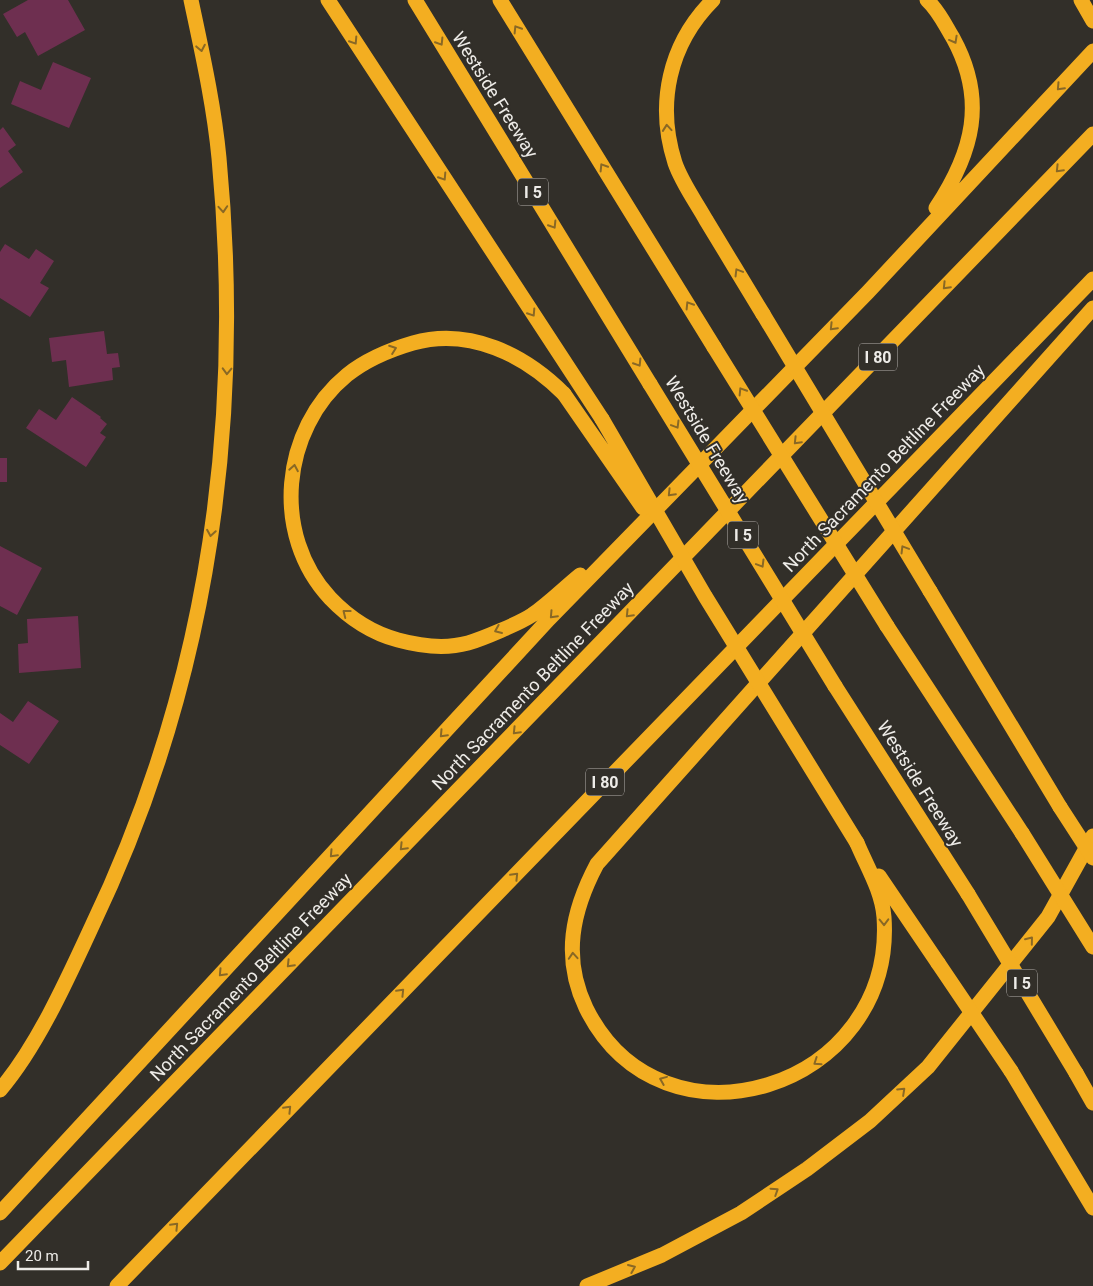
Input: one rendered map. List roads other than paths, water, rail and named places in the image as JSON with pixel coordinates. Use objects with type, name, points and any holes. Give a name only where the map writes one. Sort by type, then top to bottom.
[{"type":"highway","points":[[0,1090],[25,1054],[68,977],[106,898],[139,816],[167,732],[191,643],[203,586],[216,507],[224,420],[228,322],[226,256],[218,155],[208,80],[192,0]]},
{"type":"highway","points":[[328,0],[602,419],[705,596],[857,843],[1011,1072],[1093,1208]]},
{"type":"highway","name":"Westside Freeway","points":[[415,0],[836,686],[968,894],[1093,1103]]},
{"type":"highway","points":[[500,0],[887,626],[1022,832],[1093,947]]},
{"type":"highway","points":[[714,0],[700,13],[682,40],[670,70],[665,101],[667,133],[676,165],[763,314],[1060,807],[1093,858]]},
{"type":"highway","points":[[868,292],[932,214],[954,180],[967,148],[974,112],[970,82],[957,46],[936,8],[927,0]]},
{"type":"highway","points":[[1081,0],[1093,21]]},
{"type":"highway","points":[[0,1213],[635,529],[868,292],[1093,51]]},
{"type":"highway","name":"North Sacramento Beltline Freeway","points":[[0,1263],[1093,134]]},
{"type":"highway","name":"North Sacramento Beltline Freeway","points":[[117,1286],[1093,279]]},
{"type":"highway","points":[[857,843],[880,896],[884,917],[883,953],[877,981],[862,1014],[840,1043],[818,1062],[786,1080],[758,1088],[725,1092],[698,1091],[658,1079],[633,1065],[610,1044],[591,1018],[582,999],[572,957],[575,915],[584,887],[596,864],[1093,308]]},
{"type":"highway","points":[[635,529],[531,616],[468,643],[442,646],[415,644],[390,638],[366,627],[342,610],[320,587],[309,571],[296,541],[290,490],[296,458],[308,425],[324,399],[346,376],[364,363],[392,349],[418,342],[444,339],[471,341],[505,351],[529,364],[545,375],[564,394],[705,596]]},
{"type":"highway","points":[[587,1286],[662,1255],[741,1213],[807,1169],[870,1121],[928,1067],[1048,917],[1093,836]]}]
